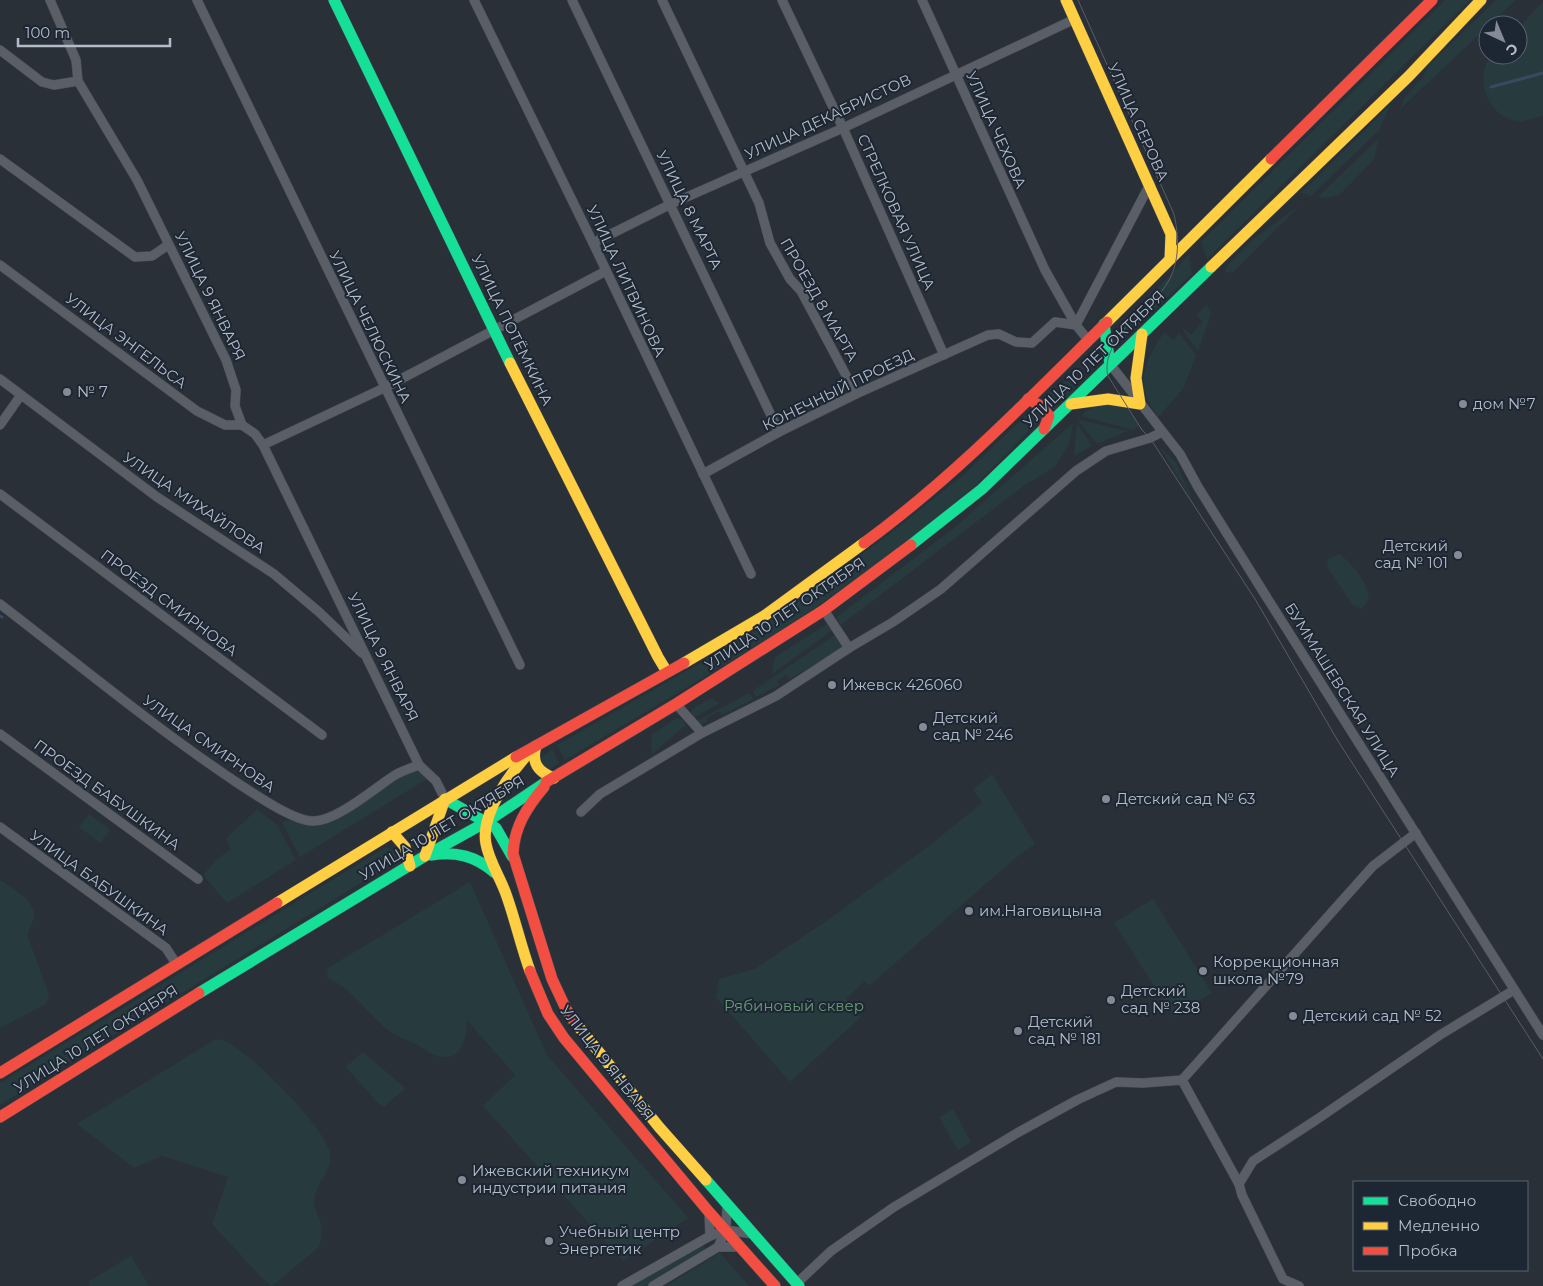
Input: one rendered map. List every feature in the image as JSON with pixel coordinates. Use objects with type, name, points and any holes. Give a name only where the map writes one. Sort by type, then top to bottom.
[{"type":"main road","name":"УЛИЦА ПОТЁМКИНА","points":[[334,0],[494,330],[667,672]]},
{"type":"main road","name":"УЛИЦА СЕРОВА","points":[[1066,0],[1171,234],[1170,259]]},
{"type":"main road","name":"УЛИЦА 10 ЛЕТ ОКТЯБРЯ","points":[[0,1073],[445,799],[715,646],[764,616],[894,521],[1028,399],[1432,0]]},
{"type":"main road","name":"УЛИЦА 10 ЛЕТ ОКТЯБРЯ","points":[[0,1117],[275,946],[425,856],[488,821],[554,778],[676,704],[824,610],[908,548],[982,488],[1071,404],[1110,364],[1409,76],[1481,0]]},
{"type":"main road","points":[[1104,324],[1110,364]]},
{"type":"main road","points":[[1071,404],[1108,399],[1140,404],[1136,391],[1136,376],[1142,334]]},
{"type":"main road","points":[[1028,399],[1037,402],[1049,416],[1044,429]]},
{"type":"main road","points":[[536,746],[533,755],[536,767],[542,774],[554,778]]},
{"type":"main road","name":"УЛИЦА 9 ЯНВАРЯ","points":[[536,746],[519,763],[509,779],[491,810],[485,830],[486,846],[500,878],[530,971],[548,1013],[558,1030],[710,1212],[775,1286]]},
{"type":"main road","name":"УЛИЦА 9 ЯНВАРЯ","points":[[554,778],[533,800],[524,813],[512,847],[514,860],[552,979],[566,1009],[660,1128],[798,1284]]},
{"type":"main road","points":[[500,878],[485,863],[461,853],[441,853],[425,856],[445,799],[488,821],[496,828],[514,860]]},
{"type":"main road","points":[[392,832],[399,837],[404,845],[409,855],[410,866]]},
{"type":"street","name":"УЛИЦА 9 ЯНВАРЯ","points":[[50,0],[76,60],[78,81],[137,180],[226,360],[236,390],[235,406],[242,425],[255,434],[263,445],[419,764],[436,781],[445,799]]},
{"type":"street","name":"УЛИЦА ЧЕЛЮСКИНА","points":[[197,0],[520,665]]},
{"type":"street","name":"УЛИЦА ЛИТВИНОВА","points":[[474,0],[752,574]]},
{"type":"street","name":"УЛИЦА 8 МАРТА","points":[[572,0],[780,432]]},
{"type":"street","name":"ПРОЕЗД 8 МАРТА","points":[[662,0],[759,203],[770,243],[790,279],[801,291],[856,394]]},
{"type":"street","name":"СТРЕЛКОВАЯ УЛИЦА","points":[[782,0],[843,128],[944,355]]},
{"type":"street","name":"УЛИЦА ЧЕХОВА","points":[[922,0],[1045,270],[1076,325],[1088,340]]},
{"type":"street","name":"УЛИЦА ДЕКАБРИСТОВ","points":[[593,243],[671,204],[843,128],[956,73],[1075,19]]},
{"type":"street","points":[[0,50],[42,82],[54,85],[78,81]]},
{"type":"street","points":[[0,159],[135,258],[152,256],[168,245]]},
{"type":"street","points":[[1076,325],[1150,184]]},
{"type":"street","name":"УЛИЦА ЭНГЕЛЬСА","points":[[0,265],[197,411],[224,425],[242,425]]},
{"type":"street","points":[[263,445],[384,388],[606,272]]},
{"type":"street","name":"КОНЕЧНЫЙ ПРОЕЗД","points":[[703,474],[780,432],[856,394],[988,335],[999,334],[1016,342],[1032,342],[1055,322],[1076,325]]},
{"type":"street","name":"БУММАШЕВСКАЯ УЛИЦА","points":[[1110,364],[1180,454],[1543,1035]]},
{"type":"street","name":"УЛИЦА МИХАЙЛОВА","points":[[0,378],[157,497],[274,574],[319,612],[367,657]]},
{"type":"street","points":[[0,425],[21,395]]},
{"type":"street","points":[[581,812],[600,794],[702,732],[776,696],[849,648],[893,622],[941,588],[1076,471],[1106,451],[1150,438],[1162,432]]},
{"type":"street","name":"ПРОЕЗД СМИРНОВА","points":[[0,494],[322,735]]},
{"type":"street","name":"УЛИЦА СМИРНОВА","points":[[0,604],[189,750],[262,799],[293,815],[313,822],[331,816],[364,798],[396,774],[419,764]]},
{"type":"street","points":[[824,610],[849,648]]},
{"type":"street","points":[[676,704],[702,732]]},
{"type":"street","name":"ПРОЕЗД БАБУШКИНА","points":[[0,734],[198,879]]},
{"type":"street","name":"УЛИЦА БАБУШКИНА","points":[[0,827],[166,948],[177,965]]},
{"type":"street","points":[[798,1284],[831,1251],[894,1207],[1016,1133],[1077,1100],[1116,1082],[1143,1083],[1182,1080],[1374,866],[1416,833]]},
{"type":"street","points":[[1239,1184],[1253,1160],[1316,1120],[1440,1035],[1506,993],[1514,990]]},
{"type":"street","points":[[1182,1080],[1239,1184],[1242,1195],[1283,1279],[1299,1286]]},
{"type":"street","points":[[718,1248],[726,1230],[727,1205]]},
{"type":"street","points":[[710,1212],[710,1236]]},
{"type":"street","points":[[622,1286],[710,1236],[726,1230],[753,1234]]},
{"type":"street","points":[[653,1286],[718,1248],[741,1247]]},
{"type":"green space","points":[[1445,0],[1470,0],[1207,259],[1201,242]]},
{"type":"green space","points":[[1496,0],[1516,0],[1500,15],[1481,15]]},
{"type":"green space","points":[[1543,2],[1543,116],[1517,121],[1507,118],[1491,104],[1486,94],[1484,74],[1486,65],[1528,65],[1528,18]]},
{"type":"green space","points":[[1478,17],[1478,36],[1400,109],[1404,98],[1423,77],[1428,66]]},
{"type":"green space","points":[[1391,104],[1379,130],[1311,196],[1301,193]]},
{"type":"green space","points":[[1378,139],[1375,158],[1339,195],[1326,198],[1318,197]]},
{"type":"green space","points":[[1301,204],[1233,272],[1228,273],[1225,271],[1227,266],[1252,240]]},
{"type":"green space","points":[[1189,254],[1192,274],[1122,340],[1118,340],[1116,336],[1119,332]]},
{"type":"green space","points":[[1207,305],[1211,314],[1198,351],[1183,330],[1191,335],[1203,322],[1196,315]]},
{"type":"green space","points":[[1165,333],[1173,340],[1179,333],[1196,355],[1183,389],[1158,417],[1145,393],[1144,378],[1152,352],[1159,339]]},
{"type":"green space","points":[[1067,380],[1075,387],[1065,400],[1058,386]]},
{"type":"green space","points":[[1052,390],[1059,407],[1055,411],[1043,399]]},
{"type":"green space","points":[[1125,404],[1139,426],[1132,430],[1082,416],[1089,409],[1095,407]]},
{"type":"green space","points":[[1034,408],[1042,417],[976,485],[889,556],[780,632],[565,760],[557,745],[730,646],[775,618],[884,538],[962,476]]},
{"type":"green space","points":[[1078,421],[1127,431],[1097,444]]},
{"type":"green space","points":[[1073,423],[1070,442],[1055,467],[1025,485],[841,625],[837,618],[838,616],[955,527]]},
{"type":"green space","points":[[1077,423],[1092,446],[1074,456]]},
{"type":"green space","points":[[1159,446],[1176,463],[1194,502]]},
{"type":"green space","points":[[1340,554],[1354,569],[1368,592],[1369,599],[1362,609],[1353,605],[1327,567],[1328,559]]},
{"type":"green space","points":[[827,624],[833,630],[772,674],[775,657]]},
{"type":"green space","points":[[835,635],[843,648],[790,679],[786,675],[777,681],[779,685],[756,697],[753,692],[754,690]]},
{"type":"green space","points":[[749,693],[754,699],[722,715],[719,711],[706,718],[707,722],[701,724],[697,721]]},
{"type":"green space","points":[[711,698],[720,703],[694,718],[691,712],[692,709]]},
{"type":"green space","points":[[677,718],[683,720],[686,725],[652,754],[651,735]]},
{"type":"green space","points":[[552,749],[559,763],[550,769],[543,768],[541,758]]},
{"type":"green space","points":[[412,770],[421,773],[427,779],[300,857],[282,822],[290,820],[309,825],[319,824],[343,813]]},
{"type":"green space","name":"Рябиновый сквер","points":[[992,774],[1035,844],[1013,860],[869,986],[865,981],[846,999],[861,1017],[790,1082],[716,997],[719,979],[755,969],[828,920],[934,842],[982,803],[973,789]]},
{"type":"green space","points":[[257,809],[277,825],[296,860],[227,903],[203,875],[216,860],[231,849],[226,839]]},
{"type":"green space","points":[[89,814],[110,830],[100,843],[79,827]]},
{"type":"green space","points":[[386,847],[397,852],[395,862],[0,1105],[0,1083]]},
{"type":"green space","points":[[0,880],[32,906],[34,918],[28,937],[49,999],[46,1004],[0,1028]]},
{"type":"green space","points":[[470,882],[547,1055],[688,1218],[623,1261],[483,1106],[515,1075],[467,1020],[465,1038],[460,1049],[451,1056],[436,1056],[389,1031],[347,990],[327,977],[328,968]]},
{"type":"green space","points":[[1153,899],[1212,993],[1174,1017],[1114,923]]},
{"type":"green space","points":[[216,1039],[226,1041],[239,1049],[286,1092],[315,1126],[330,1153],[330,1164],[314,1199],[322,1227],[319,1247],[272,1286],[262,1278],[212,1224],[228,1177],[162,1156],[134,1168],[77,1124]]},
{"type":"green space","points":[[363,1052],[405,1088],[384,1107],[378,1103],[346,1067]]},
{"type":"green space","points":[[953,1109],[971,1142],[958,1150],[939,1117]]},
{"type":"green space","points":[[702,1244],[706,1252],[646,1286],[628,1286]]},
{"type":"green space","points":[[720,1253],[749,1286],[666,1286]]},
{"type":"green space","points":[[131,1256],[149,1286],[90,1286],[88,1282]]},
{"type":"waterway","points":[[1491,87],[1543,73]]},
{"type":"tram line","points":[[1078,0],[1174,214],[1177,231],[1177,249],[1172,274],[1154,300],[1129,324],[1115,342],[1108,362],[1108,376],[1255,599],[1338,741],[1543,1059]]},
{"type":"traffic: fast","points":[[334,0],[510,363]]},
{"type":"traffic: fast","points":[[911,545],[982,489],[1211,267]]},
{"type":"traffic: fast","points":[[1104,324],[1110,364]]},
{"type":"traffic: fast","points":[[199,993],[425,856],[488,821],[546,782]]},
{"type":"traffic: fast","points":[[445,799],[496,828],[512,856]]},
{"type":"traffic: fast","points":[[431,855],[457,854],[465,856],[480,862],[495,873]]},
{"type":"traffic: fast","points":[[706,1180],[799,1286]]},
{"type":"traffic: slow","points":[[1066,0],[1171,234],[1170,259]]},
{"type":"traffic: slow","points":[[1211,267],[1409,76],[1481,0]]},
{"type":"traffic: slow","points":[[1107,322],[1271,159]]},
{"type":"traffic: slow","points":[[1071,404],[1108,399],[1140,404],[1136,378],[1142,334]]},
{"type":"traffic: slow","points":[[510,363],[667,672]]},
{"type":"traffic: slow","points":[[684,663],[764,616],[864,543]]},
{"type":"traffic: slow","points":[[536,746],[534,757],[537,766],[544,773],[554,778]]},
{"type":"traffic: slow","points":[[529,753],[513,772],[498,795],[485,833],[487,850],[506,894],[530,971]]},
{"type":"traffic: slow","points":[[277,903],[516,757]]},
{"type":"traffic: slow","points":[[425,856],[445,799]]},
{"type":"traffic: slow","points":[[392,832],[405,847],[410,866]]},
{"type":"traffic: slow","points":[[574,1021],[659,1127],[706,1180]]},
{"type":"traffic: jam","points":[[1271,159],[1432,0]]},
{"type":"traffic: jam","points":[[864,543],[897,518],[959,465],[1107,322]]},
{"type":"traffic: jam","points":[[1028,399],[1041,406],[1049,416],[1044,429]]},
{"type":"traffic: jam","points":[[546,782],[676,704],[824,610],[911,545]]},
{"type":"traffic: jam","points":[[516,757],[684,663]]},
{"type":"traffic: jam","points":[[544,787],[532,802],[519,826],[513,854],[552,979],[566,1009],[574,1021]]},
{"type":"traffic: jam","points":[[0,1073],[277,903]]},
{"type":"traffic: jam","points":[[530,971],[548,1014],[564,1038],[709,1212],[775,1286]]},
{"type":"traffic: jam","points":[[0,1117],[199,993]]},
{"type":"place","name":"№ 7","points":[[67,392]]},
{"type":"place","name":"дом №7","points":[[1463,404]]},
{"type":"place","name":"Детский сад № 101","points":[[1458,555]]},
{"type":"place","name":"Ижевск 426060","points":[[832,685]]},
{"type":"place","name":"Детский сад № 246","points":[[923,727]]},
{"type":"place","name":"Детский сад № 63","points":[[1106,799]]},
{"type":"place","name":"им.Наговицына","points":[[969,911]]},
{"type":"place","name":"Коррекционная школа №79","points":[[1203,971]]},
{"type":"place","name":"Детский сад № 238","points":[[1111,1000]]},
{"type":"place","name":"Детский сад № 52","points":[[1293,1016]]},
{"type":"place","name":"Детский сад № 181","points":[[1018,1031]]},
{"type":"place","name":"Ижевский техникум индустрии питания","points":[[462,1180]]},
{"type":"place","name":"Учебный центр Энергетик","points":[[549,1241]]}]
